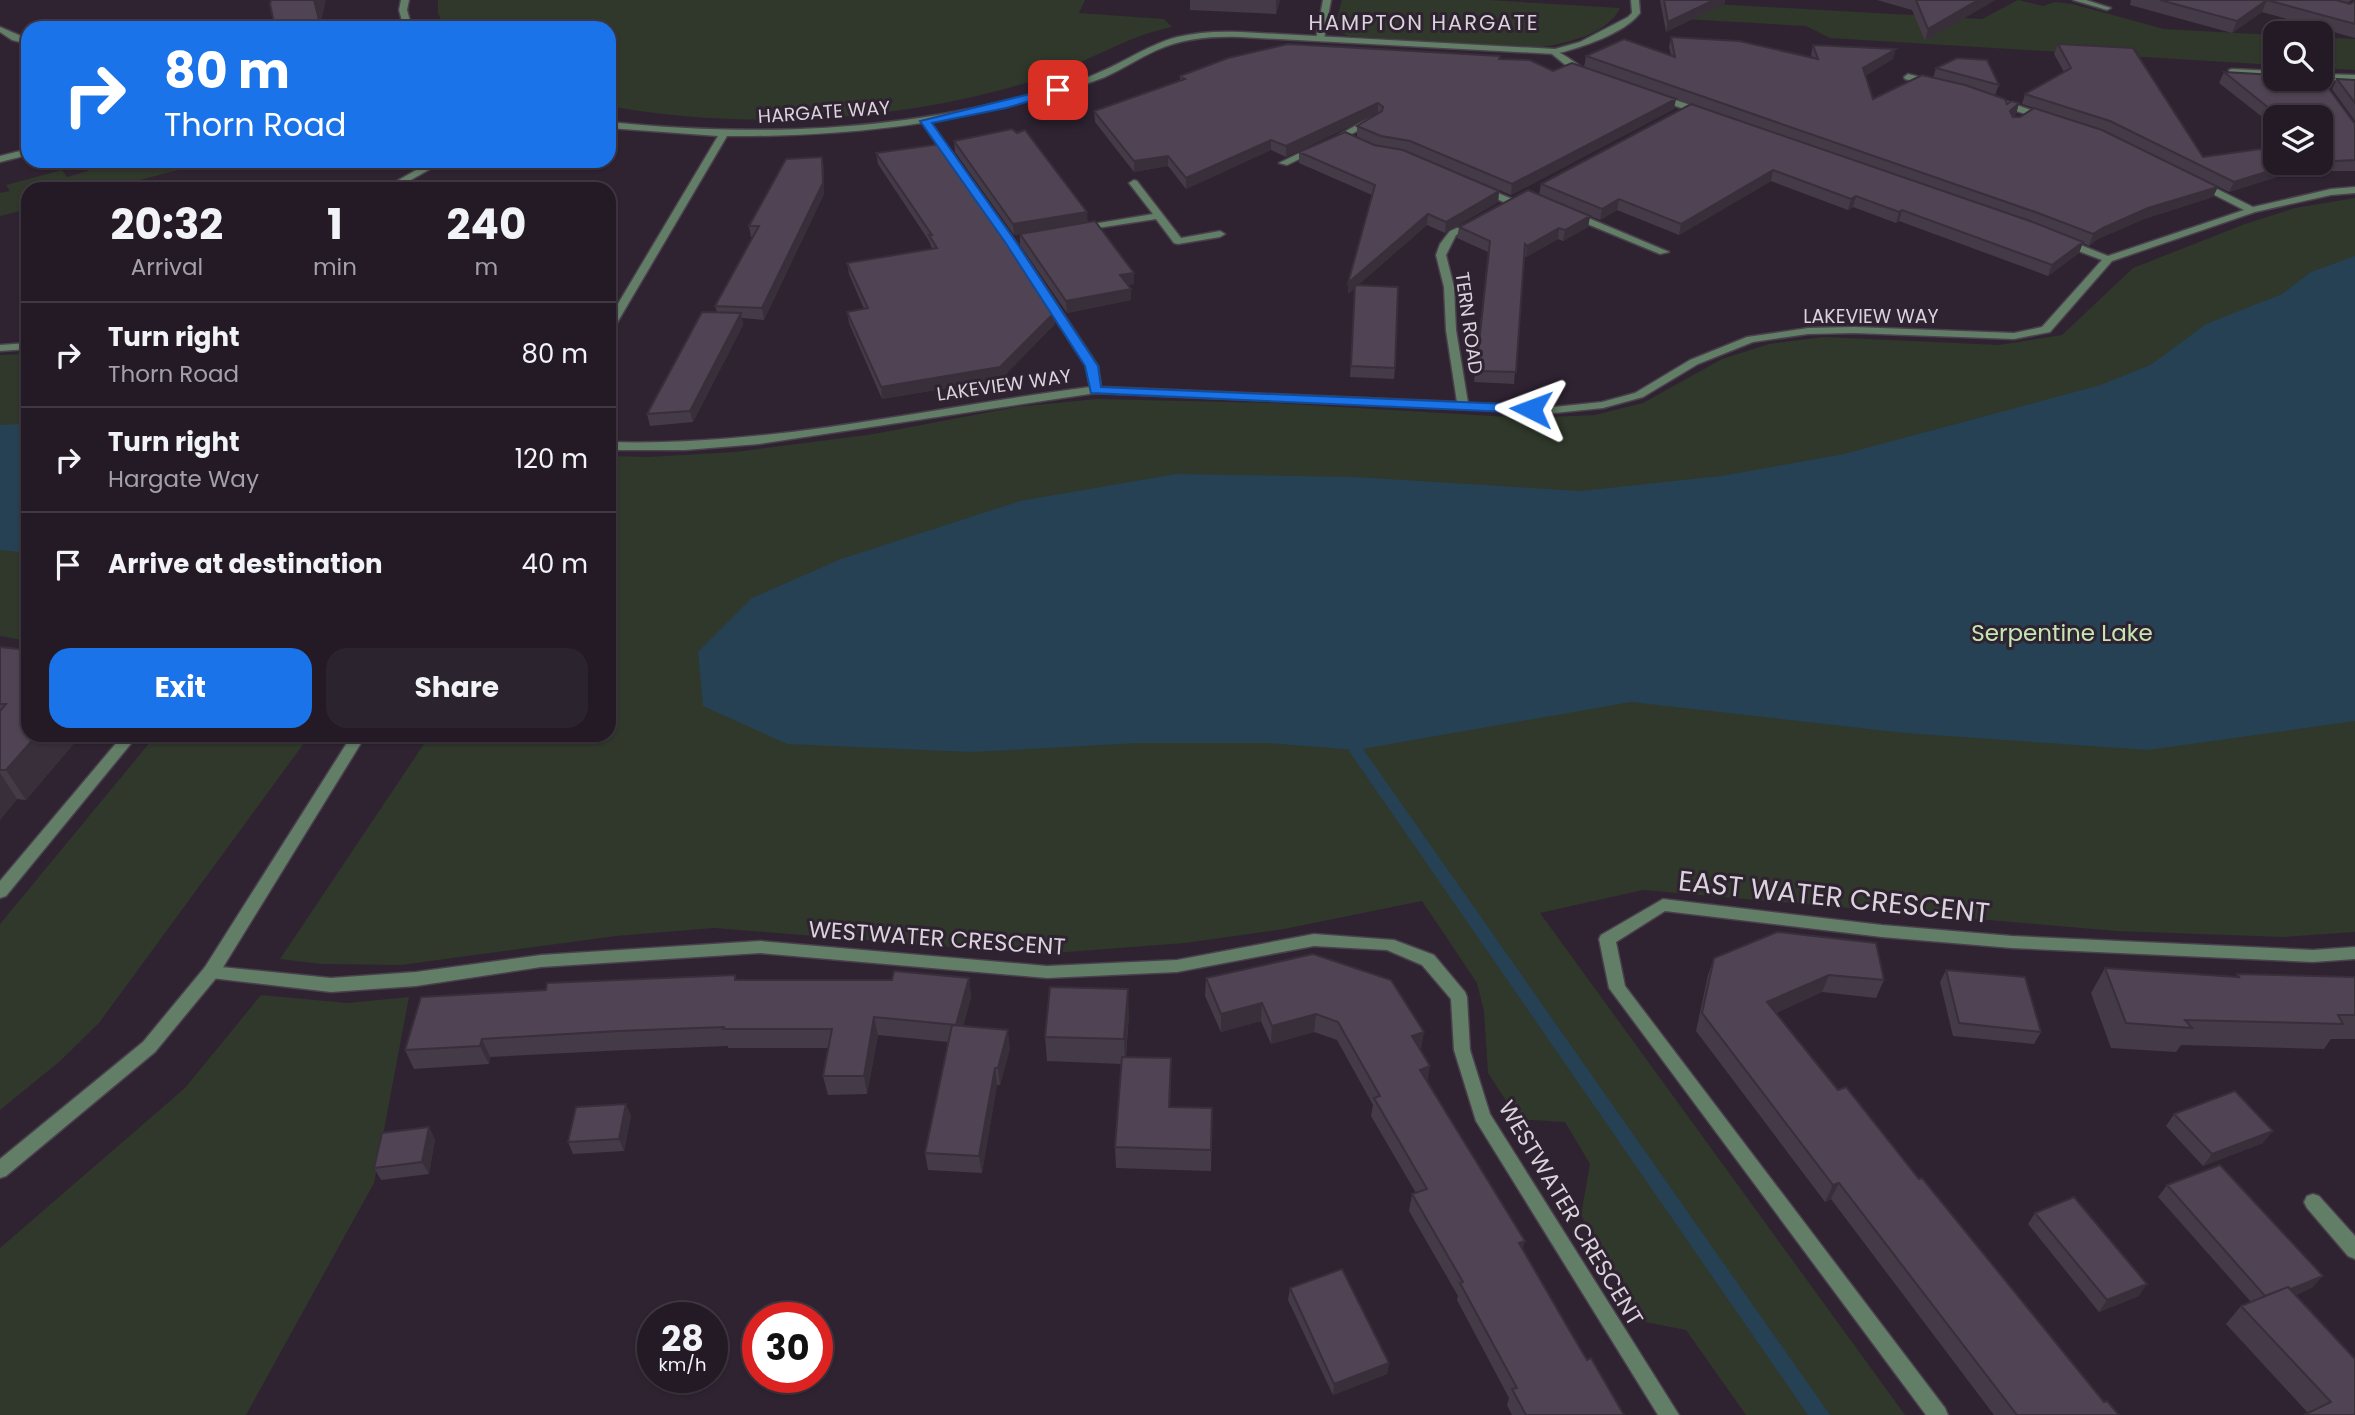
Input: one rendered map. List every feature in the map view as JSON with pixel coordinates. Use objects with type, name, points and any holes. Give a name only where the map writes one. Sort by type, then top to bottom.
[{"type":"street","points":[[405,0],[403,10],[406,21]]},
{"type":"street","points":[[1320,39],[1327,0]]},
{"type":"street","name":"HARGATE WAY","points":[[616,126],[724,134],[827,133],[925,121],[1006,105],[1058,90],[1102,74],[1170,41],[1218,34],[1555,52],[1583,44],[1631,19],[1636,13],[1635,0]]},
{"type":"street","points":[[2077,0],[2107,8]]},
{"type":"street","points":[[0,29],[21,39]]},
{"type":"street","points":[[1555,52],[1577,70],[1602,79]]},
{"type":"street","points":[[2232,72],[2263,73]]},
{"type":"street","points":[[1908,77],[1942,85]]},
{"type":"street","points":[[2333,78],[2355,78]]},
{"type":"street","points":[[1653,96],[1717,117]]},
{"type":"street","points":[[1990,99],[2025,115],[2053,120]]},
{"type":"street","points":[[1679,114],[1690,108]]},
{"type":"street","points":[[1284,163],[1344,137],[1376,118]]},
{"type":"street","points":[[925,121],[1092,366],[1096,390]]},
{"type":"street","points":[[616,316],[724,134]]},
{"type":"street","points":[[1344,137],[1355,142]]},
{"type":"street","points":[[0,159],[21,154]]},
{"type":"street","points":[[401,182],[426,168]]},
{"type":"street","points":[[2189,179],[2252,210]]},
{"type":"street","points":[[1134,183],[1178,241],[1220,234]]},
{"type":"street","points":[[1478,188],[1514,203]]},
{"type":"street","points":[[2052,237],[2108,259],[2252,210],[2331,191],[2355,190]]},
{"type":"street","points":[[1502,209],[1528,196]]},
{"type":"street","points":[[1565,211],[1664,252]]},
{"type":"street","name":"TERN ROAD","points":[[1463,405],[1451,330],[1449,287],[1441,255],[1453,233],[1490,215]]},
{"type":"street","points":[[1064,232],[1158,216]]},
{"type":"street","points":[[1010,242],[1024,239]]},
{"type":"street","name":"LAKEVIEW WAY","points":[[616,446],[709,446],[842,428],[1023,398],[1096,390],[1554,410],[1603,405],[1639,395],[1694,362],[1751,339],[1808,331],[1854,330],[2014,336],[2046,330],[2108,259]]},
{"type":"street","points":[[0,348],[21,346]]},
{"type":"street","points":[[0,892],[125,742]]},
{"type":"street","points":[[0,1170],[149,1047],[211,972],[355,742]]},
{"type":"street","name":"EAST WATER CRESCENT","points":[[1938,1415],[1617,988],[1607,939],[1663,905],[1882,931],[2012,942],[2300,955],[2355,953]]},
{"type":"street","name":"WESTWATER CRESCENT","points":[[211,972],[331,985],[416,979],[541,961],[760,947],[1048,972],[1177,965],[1314,940],[1388,944],[1428,960],[1459,997],[1462,1050],[1482,1116],[1669,1415]]},
{"type":"street","points":[[2313,1202],[2355,1250]]},
{"type":"green space","points":[[438,0],[1085,0],[1079,13],[1164,19],[1172,27],[1122,43],[1039,79],[987,94],[880,113],[771,120],[662,114],[616,107],[616,21],[441,21]]},
{"type":"green space","points":[[1342,0],[1489,0],[1620,8],[1606,25],[1584,37],[1536,48],[1348,36],[1334,29]]},
{"type":"green space","points":[[2018,0],[2043,6],[2055,2],[2072,4],[2164,29],[2263,34],[2263,64],[1830,38],[1806,26],[1665,18],[1662,1],[1982,19]]},
{"type":"green space","points":[[2333,38],[2355,39],[2355,70],[2333,69]]},
{"type":"green space","points":[[86,168],[186,168],[132,182],[21,182],[21,211],[0,216],[0,193],[10,191],[6,185],[62,170],[67,177],[88,171]]},
{"type":"green space","name":"Serpentine Lake","points":[[2355,198],[2355,932],[2283,937],[2116,931],[1643,890],[1540,913],[1905,1415],[1746,1415],[1686,1330],[1645,1322],[1581,1215],[1590,1164],[1565,1122],[1518,1119],[1488,1073],[1484,1011],[1477,983],[1422,901],[1284,929],[1185,943],[1041,954],[714,928],[616,936],[401,965],[321,964],[280,959],[425,742],[616,742],[616,456],[735,452],[874,434],[1016,407],[1097,399],[1273,403],[1527,418],[1595,415],[1643,403],[1722,359],[1769,344],[1824,337],[1999,345],[2062,335],[2133,268],[2245,224],[2295,208]]},
{"type":"green space","points":[[21,354],[21,640],[0,636],[0,355]]},
{"type":"green space","points":[[150,742],[305,742],[99,1023],[59,1062],[0,1110],[0,924]]},
{"type":"green space","points":[[261,995],[348,1003],[409,997],[374,1183],[246,1415],[0,1415],[0,1248],[185,1088]]},
{"type":"water","name":"Serpentine Lake","points":[[2355,256],[2355,721],[2148,750],[1905,733],[1631,702],[1356,750],[1266,743],[1139,743],[972,752],[787,744],[703,706],[698,652],[752,598],[841,559],[1020,501],[1176,474],[1355,477],[1581,491],[1721,476],[1844,454],[2101,385],[2152,364],[2206,324],[2282,294],[2311,272]]},
{"type":"water","points":[[21,424],[21,552],[0,550],[0,425]]},
{"type":"building","points":[[271,0],[314,0],[319,21],[274,21]]},
{"type":"building","points":[[1664,0],[1714,0],[1668,22]]},
{"type":"building","points":[[1916,0],[1978,0],[1928,29]]},
{"type":"building","points":[[2160,0],[2267,0],[2237,21]]},
{"type":"building","points":[[2267,0],[2336,0],[2350,4],[2355,1],[2355,24]]},
{"type":"building","points":[[1671,37],[1739,41],[1818,59],[1813,45],[1896,49],[1863,68],[1873,99],[1922,75],[1965,85],[2005,99],[2007,104],[2012,101],[2019,103],[2010,111],[2013,117],[2020,117],[2034,108],[2102,130],[2218,187],[2148,208],[2093,234],[1586,56],[1624,39],[1675,57]]},
{"type":"building","points":[[1288,44],[1500,56],[1499,59],[1530,60],[1553,71],[1572,63],[1676,99],[1512,184],[1410,141],[1381,136],[1357,126],[1382,111],[1383,107],[1378,103],[1286,146],[1271,140],[1186,178],[1168,156],[1134,161],[1094,111],[1185,79],[1180,76],[1228,58]]},
{"type":"building","points":[[2058,44],[2133,48],[2203,157],[2263,149],[2263,173],[2234,182],[2110,121],[2025,94],[2071,68]]},
{"type":"building","points":[[1957,58],[1987,60],[1999,85],[1936,68]]},
{"type":"building","points":[[2224,72],[2263,74],[2263,91],[2331,91],[2355,124],[2355,160],[2333,159],[2333,105],[2265,105]]},
{"type":"building","points":[[2337,79],[2355,80],[2355,103]]},
{"type":"building","points":[[1691,104],[2030,221],[2083,242],[2052,265],[1902,210],[1899,212],[1856,196],[1851,199],[1773,170],[1681,224],[1619,199],[1602,209],[1541,184]]},
{"type":"building","points":[[1012,129],[1017,133],[1025,130],[1087,212],[1013,224],[954,141]]},
{"type":"building","points":[[1345,132],[1374,145],[1403,150],[1499,191],[1446,222],[1428,214],[1348,283],[1375,185],[1299,152]]},
{"type":"building","points":[[940,144],[1055,312],[1000,367],[881,387],[847,312],[868,308],[847,263],[937,248],[929,235],[932,235],[876,153]]},
{"type":"building","points":[[822,157],[823,183],[762,308],[715,306],[759,226],[749,226],[786,159]]},
{"type":"building","points":[[1528,190],[1590,216],[1565,230],[1559,228],[1527,246],[1525,244],[1516,372],[1476,371],[1490,241],[1459,227]]},
{"type":"building","points":[[1095,221],[1134,273],[1120,275],[1131,289],[1066,301],[1020,234]]},
{"type":"building","points":[[1355,285],[1398,287],[1395,368],[1351,366]]},
{"type":"building","points":[[702,312],[741,313],[690,411],[647,414]]},
{"type":"building","points":[[0,647],[21,649],[21,742],[31,742],[6,770],[0,770],[0,711],[6,704],[0,704]]},
{"type":"building","points":[[1777,932],[1876,943],[1884,980],[1829,975],[1767,1002],[1838,1090],[1846,1087],[2104,1402],[2107,1401],[2119,1415],[2017,1415],[1839,1183],[1833,1185],[1702,1013],[1714,958]]},
{"type":"building","points":[[1313,954],[1391,980],[1424,1032],[1412,1036],[1430,1066],[1420,1070],[1525,1241],[1519,1243],[1571,1333],[1587,1360],[1591,1358],[1624,1415],[1526,1415],[1512,1389],[1517,1388],[1460,1283],[1463,1282],[1412,1194],[1427,1189],[1374,1098],[1380,1096],[1338,1022],[1316,1014],[1272,1026],[1262,1003],[1221,1014],[1206,978]]},
{"type":"building","points":[[2105,968],[2239,977],[2237,974],[2355,977],[2355,1015],[2338,1015],[2343,1024],[2185,1020],[2192,1028],[2126,1023]]},
{"type":"building","points":[[1946,970],[2025,977],[2041,1032],[1959,1023]]},
{"type":"building","points":[[894,971],[969,978],[956,1025],[874,1017],[864,1076],[823,1076],[832,1029],[723,1029],[724,1027],[618,1031],[482,1039],[480,1046],[405,1050],[421,997],[546,990],[547,983],[735,975],[735,980],[892,980]]},
{"type":"building","points":[[1050,987],[1128,989],[1124,1039],[1045,1037]]},
{"type":"building","points":[[952,1025],[1008,1030],[998,1068],[995,1068],[979,1156],[925,1153]]},
{"type":"building","points":[[1122,1057],[1171,1058],[1169,1107],[1212,1108],[1211,1150],[1115,1147]]},
{"type":"building","points":[[2235,1091],[2273,1131],[2212,1154],[2174,1114]]},
{"type":"building","points":[[626,1104],[619,1139],[568,1142],[576,1107]]},
{"type":"building","points":[[429,1127],[422,1162],[374,1168],[382,1133]]},
{"type":"building","points":[[2220,1165],[2323,1276],[2265,1296],[2167,1185]]},
{"type":"building","points":[[2074,1197],[2147,1284],[2107,1300],[2035,1213]]},
{"type":"building","points":[[1342,1269],[1389,1363],[1334,1384],[1290,1288]]},
{"type":"building","points":[[2288,1287],[2355,1358],[2355,1415],[2304,1415],[2331,1402],[2241,1306]]},
{"type":"waterway","points":[[1356,750],[1820,1415]]},
{"type":"district","name":"HAMPTON HARGATE","points":[[1424,22]]},
{"type":"route","points":[[1058,90],[1006,105],[925,121],[1092,366],[1096,390],[1531,409]]}]
